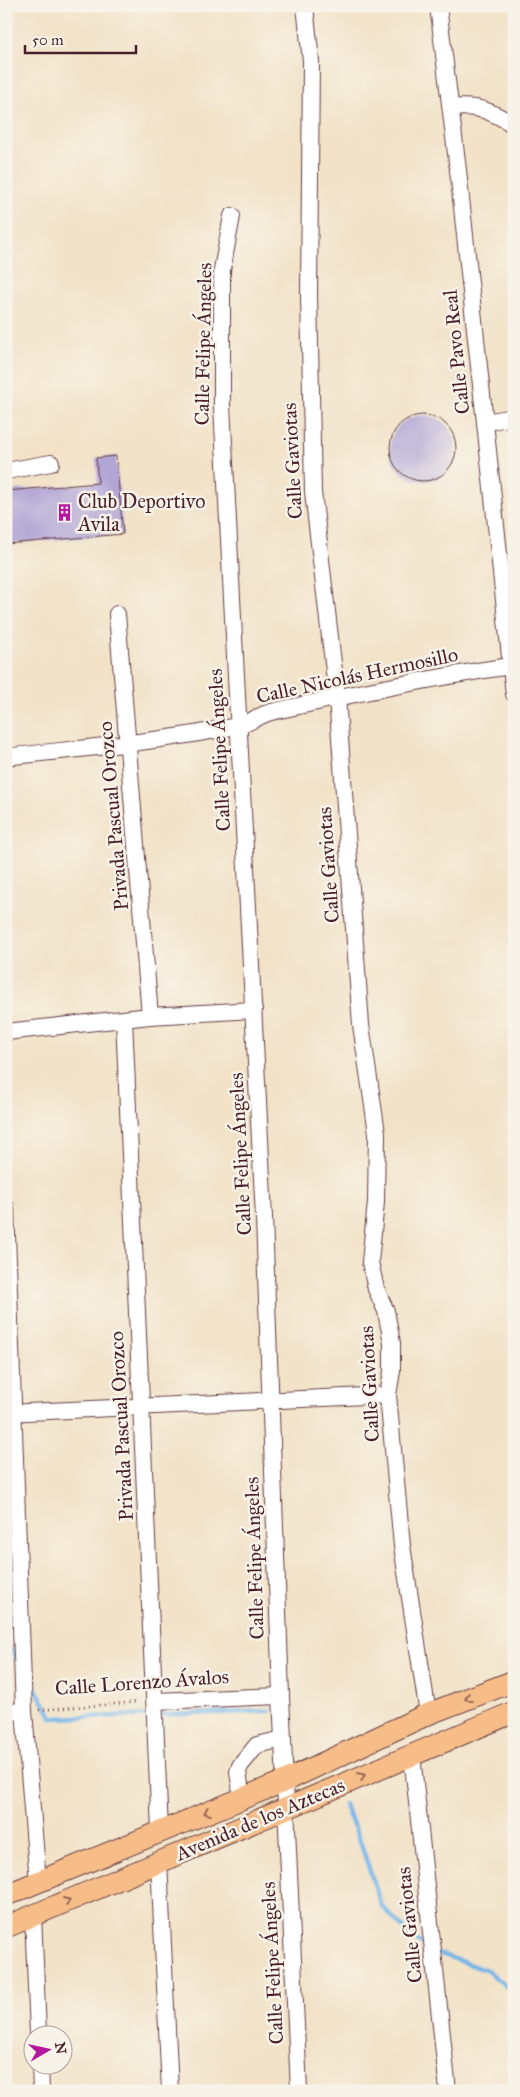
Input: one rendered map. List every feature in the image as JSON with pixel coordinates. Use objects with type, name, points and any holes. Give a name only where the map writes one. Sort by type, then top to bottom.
[{"type":"main road","name":"Avenida de los Aztecas","points":[[6,1895],[285,1781],[428,1714],[514,1680]]},
{"type":"main road","name":"Avenida de los Aztecas","points":[[6,1927],[514,1712]]},
{"type":"street","name":"Calle Gaviotas","points":[[305,6],[311,61],[310,448],[318,547],[337,697],[361,1025],[377,1133],[376,1202],[370,1262],[376,1289],[386,1311],[392,1342],[392,1371],[388,1395],[402,1546],[428,1714]]},
{"type":"street","name":"Calle Pavo Real","points":[[438,6],[485,422],[507,557],[510,666],[514,694]]},
{"type":"street","points":[[450,108],[470,106],[486,110],[514,125]]},
{"type":"street","name":"Calle Felipe Ángeles","points":[[232,216],[222,270],[221,312],[225,476],[254,1010],[281,1696],[299,2091]]},
{"type":"street","points":[[485,422],[514,417]]},
{"type":"street","points":[[6,471],[51,463]]},
{"type":"street","name":"Privada Pascual Orozco","points":[[117,614],[150,1016]]},
{"type":"street","name":"Calle Nicolás Hermosillo","points":[[6,757],[239,726],[268,713],[337,697],[427,678],[510,666]]},
{"type":"street","points":[[6,1032],[150,1016],[254,1010]]},
{"type":"street","name":"Privada Pascual Orozco","points":[[124,1019],[160,1831]]},
{"type":"street","points":[[6,1207],[10,1413],[24,1711],[38,1882]]},
{"type":"street","points":[[10,1413],[388,1395]]},
{"type":"street","name":"Calle Lorenzo Ávalos","points":[[155,1700],[281,1696]]},
{"type":"street","points":[[6,1712],[24,1711]]},
{"type":"street","points":[[242,1798],[238,1772],[240,1766],[257,1745],[283,1740]]},
{"type":"street","name":"Calle Gaviotas","points":[[412,1755],[448,2091]]},
{"type":"street","points":[[159,1861],[170,2091]]},
{"type":"street","points":[[33,1915],[38,2024]]},
{"type":"street","points":[[40,2074],[41,2091]]},
{"type":"path","name":"Calle Lorenzo Ávalos","points":[[24,1711],[155,1700]]},
{"type":"building","points":[[417,415],[429,415],[447,424],[454,435],[456,448],[454,461],[447,472],[436,479],[417,481],[404,476],[395,467],[390,454],[390,442],[395,429],[404,420]]},
{"type":"building","name":"Club Deportivo Avila","points":[[116,456],[123,534],[6,544],[6,491],[98,483],[96,458]]},
{"type":"waterway","points":[[6,1643],[17,1659]]},
{"type":"waterway","points":[[29,1678],[53,1718],[151,1715]]},
{"type":"waterway","points":[[159,1715],[269,1711]]},
{"type":"waterway","points":[[344,1804],[359,1838],[381,1905],[411,1937],[429,1948]]},
{"type":"waterway","points":[[438,1953],[488,1971],[514,1993]]},
{"type":"place","name":"Club Deportivo Avila","points":[[64,512]]}]
